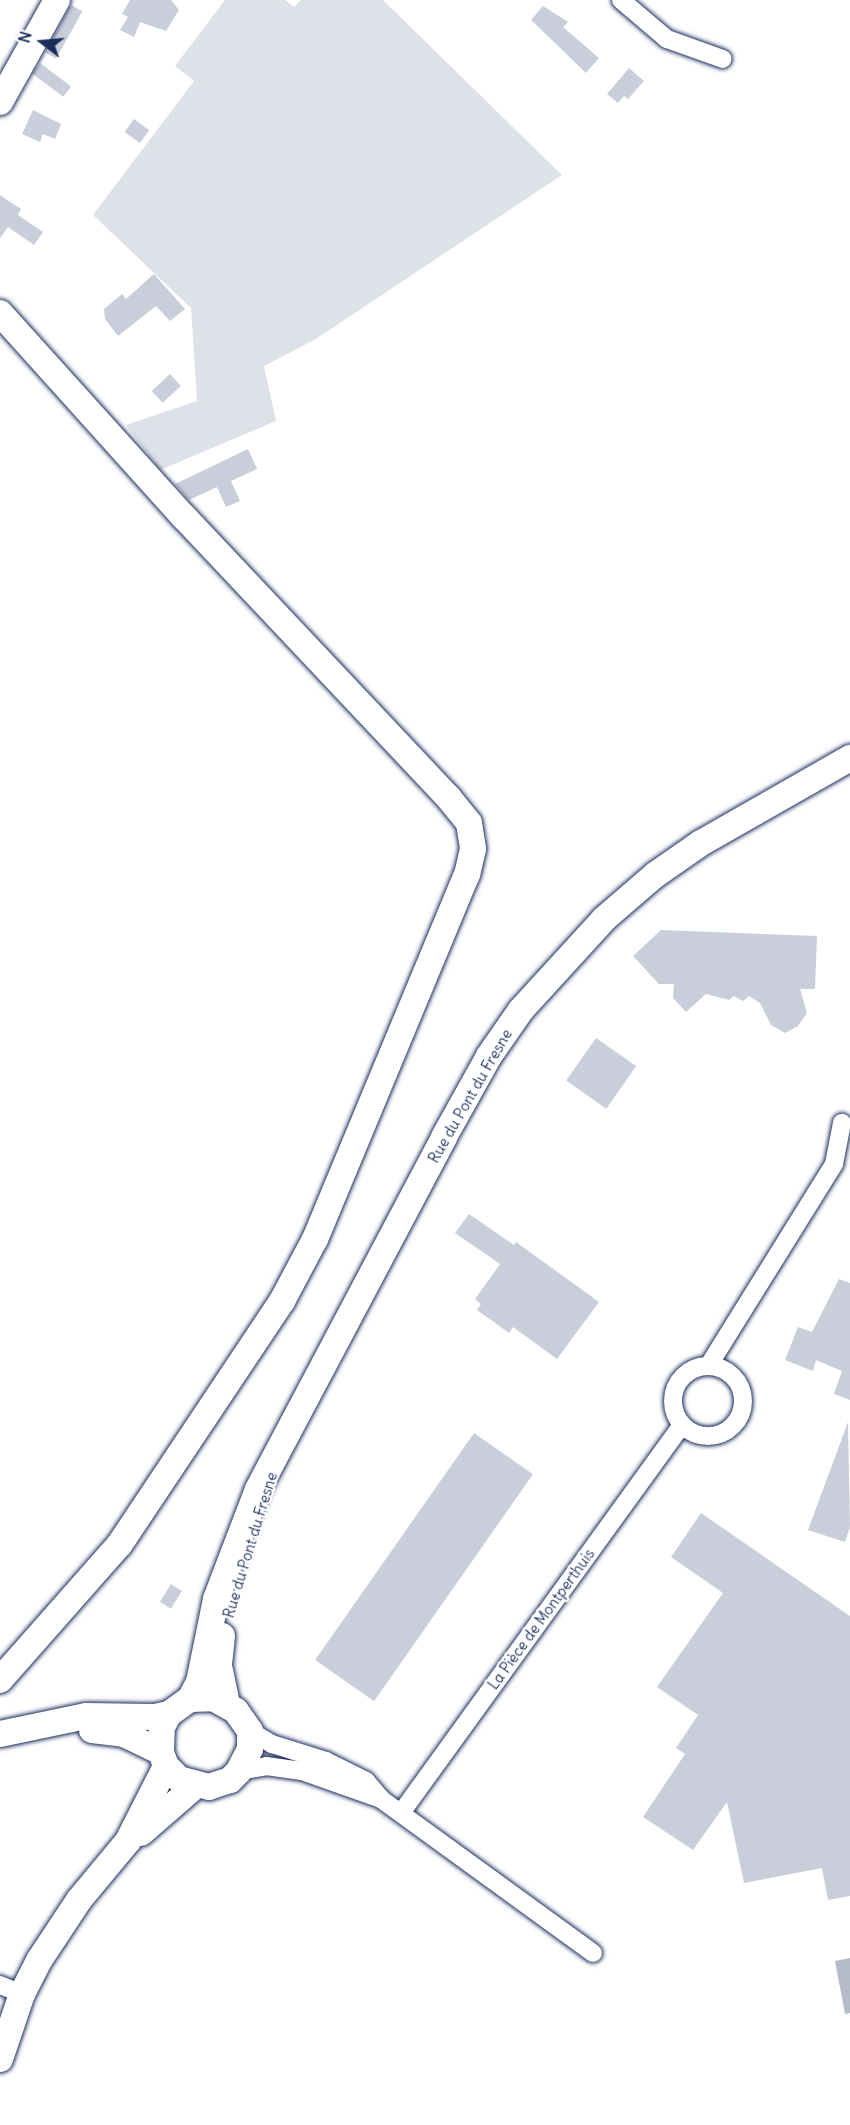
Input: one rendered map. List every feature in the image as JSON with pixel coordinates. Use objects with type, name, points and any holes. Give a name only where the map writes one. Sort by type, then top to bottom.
[{"type":"main road","points":[[0,102],[6,75],[57,0]]},
{"type":"main road","points":[[0,314],[184,517],[448,797],[469,824],[473,849],[467,874],[320,1228],[282,1301],[119,1545],[0,1680]]},
{"type":"main road","name":"Rue du Pont du Fresne","points":[[190,1699],[199,1682],[206,1637],[220,1587],[258,1489],[277,1458],[444,1137],[489,1056],[521,1011],[604,919],[655,875],[701,843],[850,758]]},
{"type":"main road","name":"Rue du Pont du Fresne","points":[[227,1703],[219,1666],[221,1642],[243,1559],[277,1458]]},
{"type":"main road","points":[[0,1746],[84,1729],[124,1734],[164,1759],[179,1779],[195,1786],[220,1785],[240,1771],[250,1749],[250,1731],[227,1703],[213,1698],[190,1699],[169,1714],[162,1726],[164,1759],[128,1841],[11,1989],[0,2059]]},
{"type":"main road","points":[[0,1734],[86,1716],[144,1719],[169,1714]]},
{"type":"main road","points":[[128,1841],[146,1830],[195,1786]]},
{"type":"street","points":[[621,0],[668,39],[723,58]]},
{"type":"street","points":[[709,1365],[834,1164],[842,1123]]},
{"type":"street","points":[[709,1365],[720,1367],[738,1382],[744,1405],[733,1426],[713,1436],[691,1432],[675,1415],[674,1392],[687,1372],[709,1365]]},
{"type":"street","name":"La Pièce de Montperthuis","points":[[401,1813],[682,1425]]},
{"type":"street","points":[[250,1731],[272,1744],[347,1770],[366,1781],[381,1799],[593,1953]]},
{"type":"street","points":[[240,1771],[266,1766],[302,1771],[381,1799]]},
{"type":"shaded area","points":[[225,0],[285,0],[294,7],[301,0],[383,0],[562,175],[316,339],[264,366],[276,421],[160,470],[126,425],[197,401],[191,308],[93,215],[194,81],[175,66]]},
{"type":"water","points":[[850,1958],[850,2013],[845,2014],[835,1961]]},
{"type":"building","points":[[130,0],[171,0],[179,10],[166,31],[140,22],[134,37],[120,30],[128,17],[122,14]]},
{"type":"building","points":[[71,5],[82,11],[56,59],[45,52]]},
{"type":"building","points":[[543,6],[568,22],[563,27],[599,58],[586,73],[531,20]]},
{"type":"building","points":[[40,63],[71,86],[63,97],[32,73]]},
{"type":"building","points":[[629,68],[644,81],[628,99],[624,96],[618,103],[607,94]]},
{"type":"building","points":[[33,110],[61,124],[55,139],[43,134],[40,142],[22,134]]},
{"type":"building","points":[[134,119],[149,130],[140,143],[125,132]]},
{"type":"building","points":[[0,195],[21,209],[18,215],[43,232],[34,245],[8,227],[0,238]]},
{"type":"building","points":[[154,274],[185,309],[170,321],[156,306],[118,336],[105,319],[104,309],[122,294],[126,299]]},
{"type":"building","points":[[170,374],[181,386],[163,403],[152,391]]},
{"type":"building","points":[[248,449],[257,469],[231,481],[240,501],[226,507],[217,487],[189,500],[175,484]]},
{"type":"building","points":[[661,930],[817,936],[815,989],[800,989],[807,1013],[798,1026],[785,1033],[771,1025],[760,1003],[749,996],[743,1001],[734,996],[729,1000],[706,994],[686,1012],[673,998],[674,984],[659,984],[633,956]]},
{"type":"building","points":[[596,1038],[636,1066],[606,1109],[566,1081]]},
{"type":"building","points":[[469,1214],[514,1245],[516,1242],[599,1302],[557,1359],[513,1327],[509,1333],[477,1310],[481,1304],[475,1299],[500,1264],[455,1233]]},
{"type":"building","points":[[839,1279],[850,1283],[850,1400],[834,1394],[842,1371],[816,1360],[813,1371],[785,1360],[798,1327],[812,1332]]},
{"type":"building","points":[[848,1422],[850,1527],[845,1542],[808,1530]]},
{"type":"building","points":[[474,1433],[533,1474],[374,1701],[315,1660]]},
{"type":"building","points":[[701,1513],[850,1616],[850,1896],[828,1900],[822,1868],[744,1883],[727,1802],[693,1850],[643,1817],[685,1754],[676,1748],[698,1715],[657,1687],[723,1593],[671,1557]]},
{"type":"building","points":[[171,1584],[182,1591],[171,1609],[160,1602]]}]
